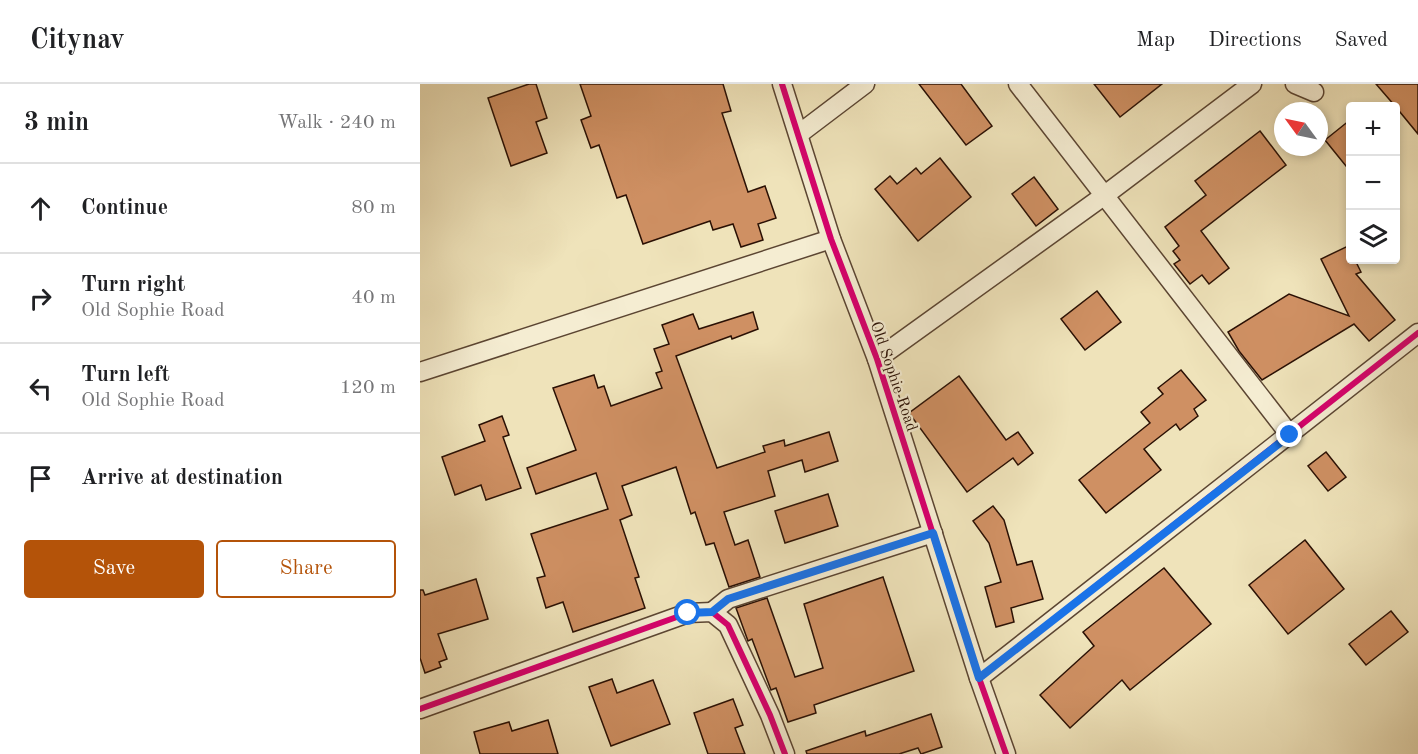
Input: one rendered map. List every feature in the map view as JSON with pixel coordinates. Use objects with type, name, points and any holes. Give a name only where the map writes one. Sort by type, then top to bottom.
[{"type":"street","name":"Old Sophie Road","points":[[782,84],[831,239],[877,359],[979,678],[1006,754]]},
{"type":"street","points":[[799,134],[865,84]]},
{"type":"street","points":[[1018,84],[1290,435]]},
{"type":"street","points":[[877,359],[1105,195],[1252,84]]},
{"type":"street","points":[[1295,84],[1314,92]]},
{"type":"street","points":[[420,372],[831,239]]},
{"type":"street","points":[[979,678],[1418,333]]},
{"type":"street","points":[[420,709],[688,613],[712,612],[728,599],[933,533]]},
{"type":"street","points":[[712,612],[728,625],[770,715],[785,754]]},
{"type":"building","points":[[529,84],[536,84],[547,118],[536,122],[547,153],[511,166],[488,98]]},
{"type":"building","points":[[580,84],[723,84],[731,111],[722,113],[748,192],[765,186],[776,218],[758,224],[763,240],[741,247],[733,224],[713,230],[710,221],[643,244],[626,195],[617,198],[599,145],[591,148],[581,120],[591,116]]},
{"type":"building","points":[[919,84],[961,84],[992,126],[966,145]]},
{"type":"building","points":[[1094,84],[1162,84],[1120,117]]},
{"type":"building","points":[[1376,84],[1418,84],[1418,134],[1400,112],[1400,102],[1392,102]]},
{"type":"building","points":[[1346,123],[1346,166],[1328,144],[1328,138]]},
{"type":"building","points":[[1260,131],[1274,149],[1274,156],[1279,156],[1286,165],[1201,231],[1229,268],[1209,284],[1202,275],[1190,284],[1174,264],[1180,260],[1173,251],[1179,246],[1165,227],[1206,195],[1195,181]]},
{"type":"building","points":[[940,158],[971,197],[918,241],[875,189],[890,176],[897,184],[916,168],[921,174]]},
{"type":"building","points":[[1034,177],[1058,209],[1036,226],[1012,194]]},
{"type":"building","points":[[1346,247],[1346,264],[1357,264],[1361,272],[1356,274],[1395,320],[1369,341],[1354,324],[1262,380],[1239,351],[1228,332],[1289,294],[1349,316],[1321,259]]},
{"type":"building","points":[[1097,291],[1121,322],[1085,350],[1061,319]]},
{"type":"building","points":[[753,312],[758,329],[676,356],[717,468],[765,452],[763,446],[784,440],[785,446],[829,432],[838,461],[805,472],[802,460],[768,471],[775,496],[724,512],[735,545],[748,540],[760,577],[729,587],[714,543],[706,545],[695,512],[691,514],[676,467],[622,486],[632,515],[620,520],[639,577],[635,578],[645,608],[573,632],[563,602],[546,608],[537,578],[545,576],[531,534],[608,509],[596,473],[536,494],[527,468],[576,450],[553,388],[594,375],[598,388],[604,386],[611,406],[662,388],[656,373],[662,371],[654,349],[669,344],[662,325],[693,314],[699,329]]},
{"type":"building","points":[[1181,370],[1206,400],[1194,409],[1198,416],[1180,430],[1176,424],[1144,449],[1161,470],[1106,513],[1079,480],[1150,423],[1141,412],[1163,394],[1158,388]]},
{"type":"building","points":[[959,376],[1006,440],[1018,432],[1033,453],[1018,465],[1013,458],[967,492],[909,413]]},
{"type":"building","points":[[502,416],[509,435],[503,437],[521,488],[486,500],[481,485],[455,495],[442,457],[485,441],[479,425]]},
{"type":"building","points":[[1326,452],[1346,477],[1328,491],[1308,466]]},
{"type":"building","points":[[828,494],[838,526],[785,543],[775,511]]},
{"type":"building","points":[[993,506],[1004,520],[1017,565],[1032,561],[1043,599],[1011,608],[1014,622],[996,627],[985,587],[1001,582],[989,543],[973,521]]},
{"type":"building","points":[[1305,540],[1344,589],[1288,634],[1249,585]]},
{"type":"building","points":[[1164,568],[1211,624],[1130,690],[1122,680],[1070,728],[1040,695],[1094,646],[1083,632]]},
{"type":"building","points":[[883,577],[914,671],[814,705],[816,713],[788,722],[776,688],[771,690],[752,639],[748,641],[736,608],[767,598],[795,677],[823,668],[804,604]]},
{"type":"building","points":[[476,579],[488,619],[438,634],[447,659],[439,662],[441,667],[425,673],[420,658],[420,590],[423,590],[425,595]]},
{"type":"building","points":[[1391,611],[1408,632],[1366,665],[1349,644]]},
{"type":"building","points":[[612,679],[617,693],[653,680],[670,724],[611,746],[589,687]]},
{"type":"building","points":[[733,699],[743,725],[735,728],[745,754],[708,754],[694,713]]},
{"type":"building","points":[[931,714],[942,747],[921,754],[918,748],[899,754],[807,754],[806,751],[865,731],[866,736]]},
{"type":"building","points":[[548,720],[558,754],[480,754],[474,732],[509,722],[512,731]]},
{"type":"cycle path","points":[[782,84],[831,239],[877,359],[979,678],[1006,754]]},
{"type":"cycle path","points":[[979,678],[1418,333]]},
{"type":"cycle path","points":[[420,709],[688,613],[712,612],[728,625],[770,715],[785,754]]},
{"type":"route","points":[[688,613],[712,612],[728,599],[933,533],[979,678],[1290,435]]}]
